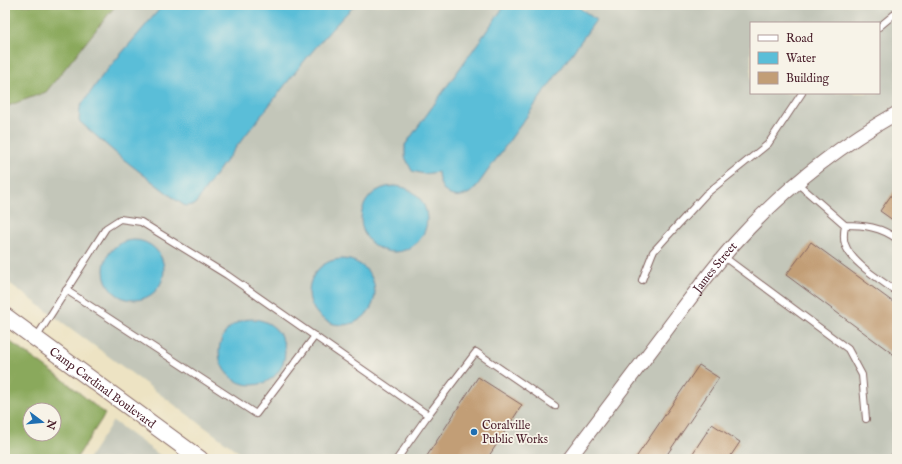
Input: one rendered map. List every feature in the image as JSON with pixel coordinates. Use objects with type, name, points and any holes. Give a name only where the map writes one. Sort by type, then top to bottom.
[{"type":"street","name":"James Street","points":[[569,459],[692,296],[724,257],[778,200],[824,161],[874,126],[897,113]]},
{"type":"street","name":"Camp Cardinal Boulevard","points":[[5,316],[200,459]]},
{"type":"lane","points":[[880,26],[897,12]]},
{"type":"lane","points":[[642,280],[653,252],[706,194],[768,144],[801,94]]},
{"type":"lane","points":[[797,183],[845,225],[869,226],[889,233],[897,239]]},
{"type":"lane","points":[[36,338],[106,228],[120,219],[141,222],[227,275],[428,415]]},
{"type":"lane","points":[[845,225],[844,243],[850,253],[866,269],[897,292]]},
{"type":"lane","points":[[724,257],[848,348],[862,375],[866,419]]},
{"type":"lane","points":[[66,290],[256,414],[315,336]]},
{"type":"lane","points":[[397,459],[476,352],[555,406]]},
{"type":"shaded area","points":[[101,5],[543,5],[571,24],[588,5],[897,5],[897,459],[248,459],[5,280],[5,109]]},
{"type":"shaded area","points":[[113,421],[165,459],[88,459]]},
{"type":"green space","points":[[5,5],[116,5],[46,92],[5,107]]},
{"type":"green space","points":[[5,338],[65,381],[105,414],[76,459],[5,459]]},
{"type":"water","points":[[163,5],[355,5],[319,44],[228,157],[195,205],[185,206],[176,200],[118,155],[79,121],[80,107],[102,76]]},
{"type":"water","points":[[505,5],[576,5],[596,20],[474,190],[467,194],[455,196],[449,194],[441,186],[438,172],[424,174],[412,171],[405,157],[405,145]]},
{"type":"water","points":[[394,186],[407,189],[417,196],[424,206],[427,219],[424,232],[417,242],[407,249],[394,252],[381,249],[371,242],[364,232],[361,219],[364,206],[371,196],[381,189]]},
{"type":"water","points":[[134,240],[151,245],[159,253],[164,270],[159,287],[151,295],[134,300],[117,295],[109,287],[104,270],[109,253],[117,245]]},
{"type":"water","points":[[342,259],[355,262],[365,269],[372,279],[375,292],[372,305],[365,315],[355,322],[342,325],[329,322],[319,315],[312,305],[309,292],[312,279],[319,269],[329,262]]},
{"type":"water","points":[[252,319],[265,322],[275,329],[282,339],[285,352],[282,365],[275,375],[265,382],[252,385],[239,382],[229,375],[222,365],[219,352],[222,339],[229,329],[239,322]]},
{"type":"building","points":[[897,187],[897,223],[880,211]]},
{"type":"building","points":[[811,242],[897,305],[897,357],[786,275]]},
{"type":"building","points":[[699,365],[719,378],[664,459],[635,459]]},
{"type":"building","name":"Coralville Public Works","points":[[478,377],[522,405],[487,459],[425,459]]},
{"type":"building","points":[[712,424],[740,442],[730,457],[733,459],[689,459]]},
{"type":"building","points":[[897,447],[897,459],[888,459]]},
{"type":"place","name":"Coralville Public Works","points":[[474,432]]}]
